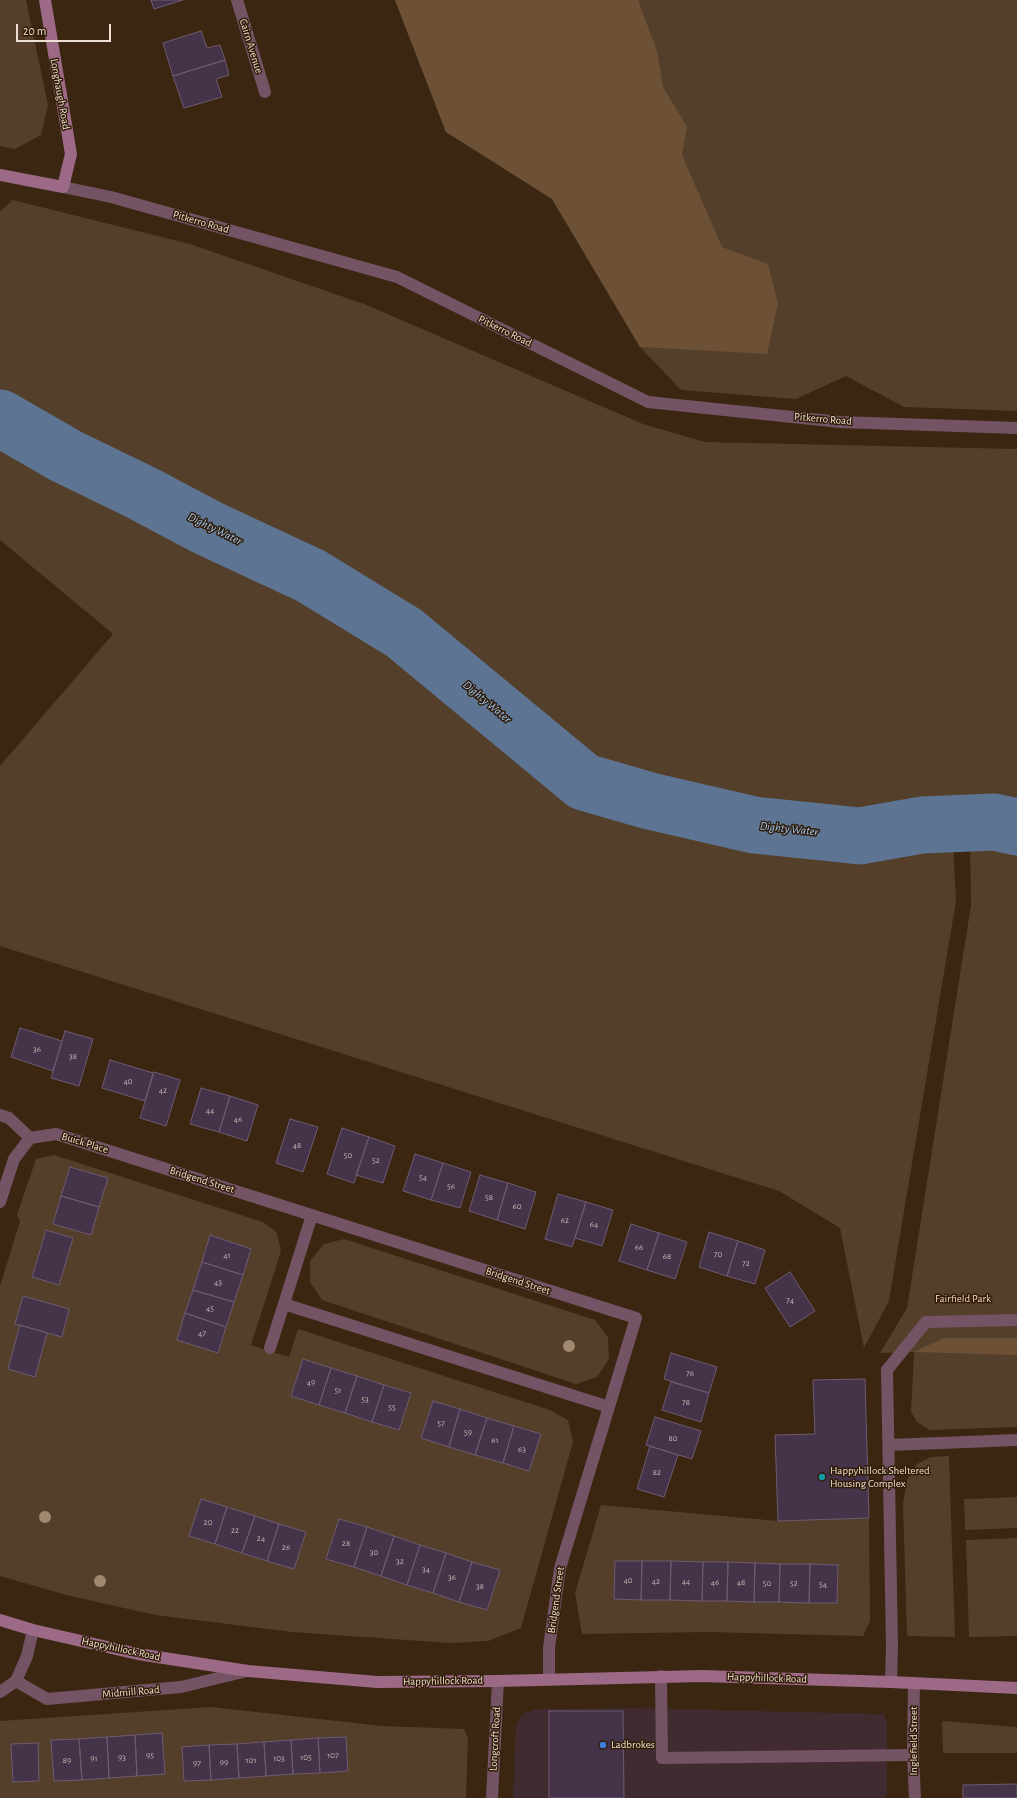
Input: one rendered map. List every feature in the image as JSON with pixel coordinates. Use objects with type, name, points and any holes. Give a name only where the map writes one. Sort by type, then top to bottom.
[{"type":"street","name":"Longhaugh Road","points":[[45,0],[71,154],[63,186]]},
{"type":"street","name":"Cairn Avenue","points":[[238,0],[265,92]]},
{"type":"street","name":"Pitkerro Road","points":[[0,175],[63,186],[111,197],[397,277],[648,402],[840,422],[1017,428]]},
{"type":"street","points":[[0,1115],[9,1118],[30,1138],[14,1159],[0,1202]]},
{"type":"street","name":"Buick Place","points":[[30,1138],[56,1134],[138,1160]]},
{"type":"street","name":"Bridgend Street","points":[[138,1160],[636,1318],[560,1568],[549,1648],[549,1680]]},
{"type":"street","points":[[270,1348],[312,1215]]},
{"type":"street","points":[[284,1304],[609,1407]]},
{"type":"street","points":[[891,1682],[887,1370],[926,1322],[1017,1320]]},
{"type":"street","points":[[889,1445],[1017,1440]]},
{"type":"street","name":"Happyhillock Road","points":[[0,1620],[33,1630],[138,1654],[248,1671],[377,1682],[498,1681],[702,1676],[1017,1688]]},
{"type":"street","points":[[0,1692],[16,1681],[26,1656],[33,1630]]},
{"type":"street","name":"Midmill Road","points":[[16,1681],[47,1700],[181,1687],[248,1671]]},
{"type":"street","points":[[662,1676],[662,1758],[913,1755]]},
{"type":"street","name":"Longcroft Road","points":[[492,1798],[498,1681]]},
{"type":"street","name":"Inglefield Street","points":[[914,1683],[913,1755],[915,1798]]},
{"type":"shaded area","points":[[395,0],[638,0],[657,51],[663,87],[687,127],[682,155],[722,247],[768,264],[778,303],[767,354],[640,347],[552,199],[446,132]]},
{"type":"shaded area","points":[[944,1338],[1017,1338],[1017,1355],[914,1352]]},
{"type":"shaded area","points":[[624,1708],[884,1714],[887,1723],[887,1793],[884,1798],[513,1798],[516,1725],[523,1714],[535,1709]]},
{"type":"green space","points":[[0,0],[26,0],[48,105],[41,135],[15,149],[0,146]]},
{"type":"green space","points":[[395,0],[1017,0],[1017,411],[904,407],[846,376],[796,399],[681,390],[640,347],[552,199],[446,132]]},
{"type":"green space","name":"Fairfield Park","points":[[13,200],[190,244],[364,304],[643,424],[705,442],[1017,449],[1017,1427],[930,1430],[917,1422],[911,1412],[914,1352],[880,1353],[907,1308],[971,905],[970,843],[953,842],[956,901],[889,1301],[864,1348],[840,1228],[779,1191],[0,946],[0,766],[113,634],[0,540],[0,211]]},
{"type":"green space","points":[[54,1155],[263,1222],[277,1233],[281,1251],[251,1345],[289,1357],[298,1329],[550,1410],[568,1420],[573,1442],[521,1628],[488,1641],[450,1643],[292,1632],[155,1615],[66,1595],[0,1576],[0,1286],[20,1221],[17,1215],[36,1159]]},
{"type":"green space","points":[[344,1239],[595,1320],[608,1337],[609,1359],[597,1377],[576,1384],[322,1300],[310,1282],[310,1261],[324,1244]]},
{"type":"green space","points":[[949,1456],[955,1637],[907,1636],[903,1504],[907,1480],[917,1464],[931,1457]]},
{"type":"green space","points":[[1017,1497],[1017,1528],[965,1530],[964,1499]]},
{"type":"green space","points":[[601,1505],[778,1521],[869,1518],[870,1621],[863,1636],[708,1632],[582,1634],[575,1593]]},
{"type":"green space","points":[[1017,1538],[1017,1636],[969,1637],[966,1540]]},
{"type":"green space","points":[[211,1707],[382,1726],[464,1729],[468,1738],[466,1798],[0,1798],[0,1721]]},
{"type":"green space","points":[[942,1721],[1017,1727],[1017,1753],[943,1753]]},
{"type":"building","points":[[151,0],[183,0],[154,9]]},
{"type":"building","points":[[201,31],[207,48],[220,45],[225,60],[173,76],[163,43]]},
{"type":"building","points":[[225,60],[229,75],[216,79],[222,97],[184,108],[173,76]]},
{"type":"building","points":[[20,1028],[62,1041],[53,1071],[11,1057]]},
{"type":"building","points":[[65,1031],[93,1039],[79,1086],[51,1078]]},
{"type":"building","points":[[110,1060],[153,1073],[145,1101],[102,1088]]},
{"type":"building","points":[[154,1072],[180,1080],[166,1126],[140,1118]]},
{"type":"building","points":[[201,1088],[230,1096],[219,1132],[190,1124]]},
{"type":"building","points":[[230,1096],[258,1105],[247,1141],[219,1132]]},
{"type":"building","points":[[290,1119],[318,1127],[303,1172],[276,1163]]},
{"type":"building","points":[[342,1128],[369,1137],[354,1183],[327,1174]]},
{"type":"building","points":[[369,1137],[395,1146],[383,1183],[356,1175]]},
{"type":"building","points":[[415,1154],[443,1163],[431,1200],[403,1191]]},
{"type":"building","points":[[443,1163],[471,1172],[460,1208],[431,1200]]},
{"type":"building","points":[[70,1167],[108,1178],[99,1207],[61,1196]]},
{"type":"building","points":[[480,1175],[508,1183],[497,1220],[469,1211]]},
{"type":"building","points":[[508,1183],[536,1192],[525,1229],[497,1220]]},
{"type":"building","points":[[558,1194],[586,1202],[572,1247],[545,1239]]},
{"type":"building","points":[[61,1196],[99,1207],[91,1235],[53,1224]]},
{"type":"building","points":[[586,1202],[613,1210],[602,1246],[575,1238]]},
{"type":"building","points":[[631,1224],[659,1233],[647,1270],[619,1261]]},
{"type":"building","points":[[46,1230],[73,1238],[59,1285],[32,1277]]},
{"type":"building","points":[[709,1232],[738,1241],[727,1276],[699,1267]]},
{"type":"building","points":[[659,1233],[687,1242],[675,1279],[647,1270]]},
{"type":"building","points":[[210,1235],[251,1249],[243,1275],[202,1262]]},
{"type":"building","points":[[738,1241],[765,1250],[755,1284],[727,1276]]},
{"type":"building","points":[[202,1262],[243,1275],[234,1302],[193,1290]]},
{"type":"building","points":[[790,1272],[815,1311],[790,1327],[765,1288]]},
{"type":"building","points":[[193,1290],[234,1302],[226,1327],[185,1313]]},
{"type":"building","points":[[23,1296],[69,1309],[62,1337],[15,1324]]},
{"type":"building","points":[[185,1313],[226,1327],[218,1353],[177,1340]]},
{"type":"building","points":[[20,1325],[47,1333],[35,1377],[8,1369]]},
{"type":"building","points":[[671,1353],[717,1367],[709,1393],[664,1379]]},
{"type":"building","points":[[303,1359],[331,1368],[319,1405],[291,1396]]},
{"type":"building","points":[[331,1368],[357,1376],[345,1413],[319,1405]]},
{"type":"building","points":[[357,1376],[384,1385],[372,1422],[345,1413]]},
{"type":"building","name":"Happyhillock Sheltered Housing Complex","points":[[865,1379],[869,1518],[778,1521],[775,1435],[815,1434],[813,1380]]},
{"type":"building","points":[[671,1382],[709,1393],[701,1422],[662,1410]]},
{"type":"building","points":[[384,1385],[411,1393],[399,1430],[372,1422]]},
{"type":"building","points":[[433,1401],[460,1409],[449,1447],[421,1438]]},
{"type":"building","points":[[460,1409],[487,1418],[475,1455],[449,1447]]},
{"type":"building","points":[[655,1417],[701,1431],[692,1459],[646,1445]]},
{"type":"building","points":[[487,1418],[514,1426],[503,1463],[475,1455]]},
{"type":"building","points":[[514,1426],[541,1434],[529,1471],[503,1463]]},
{"type":"building","points":[[650,1446],[678,1455],[664,1497],[637,1489]]},
{"type":"building","points":[[201,1499],[227,1507],[215,1544],[189,1536]]},
{"type":"building","points":[[227,1507],[255,1516],[242,1553],[215,1544]]},
{"type":"building","points":[[255,1516],[279,1524],[267,1561],[242,1553]]},
{"type":"building","points":[[339,1519],[367,1527],[354,1567],[326,1559]]},
{"type":"building","points":[[279,1524],[306,1532],[294,1569],[267,1561]]},
{"type":"building","points":[[367,1527],[394,1536],[381,1576],[354,1567]]},
{"type":"building","points":[[394,1536],[420,1545],[407,1585],[381,1576]]},
{"type":"building","points":[[420,1545],[446,1553],[433,1593],[407,1585]]},
{"type":"building","points":[[446,1553],[472,1562],[459,1602],[433,1593]]},
{"type":"building","points":[[615,1561],[642,1561],[641,1600],[614,1599]]},
{"type":"building","points":[[642,1561],[671,1561],[670,1600],[641,1600]]},
{"type":"building","points":[[671,1561],[703,1562],[702,1601],[670,1600]]},
{"type":"building","points":[[472,1562],[500,1570],[487,1610],[459,1602]]},
{"type":"building","points":[[703,1562],[728,1562],[727,1601],[702,1601]]},
{"type":"building","points":[[728,1562],[755,1563],[754,1602],[727,1601]]},
{"type":"building","points":[[755,1563],[780,1564],[779,1602],[754,1602]]},
{"type":"building","points":[[780,1564],[810,1564],[809,1603],[779,1602]]},
{"type":"building","points":[[810,1564],[838,1565],[837,1603],[809,1603]]},
{"type":"building","points":[[549,1711],[623,1711],[624,1798],[549,1798]]},
{"type":"building","points":[[162,1733],[165,1774],[137,1776],[135,1735]]},
{"type":"building","points":[[135,1735],[137,1776],[109,1778],[107,1737]]},
{"type":"building","points":[[107,1737],[109,1778],[82,1780],[79,1739]]},
{"type":"building","points":[[346,1737],[348,1771],[320,1773],[318,1738]]},
{"type":"building","points":[[318,1738],[320,1773],[293,1774],[291,1740]]},
{"type":"building","points":[[79,1739],[82,1780],[54,1781],[51,1740]]},
{"type":"building","points":[[291,1740],[293,1774],[266,1776],[264,1742]]},
{"type":"building","points":[[264,1742],[266,1776],[239,1778],[237,1744]]},
{"type":"building","points":[[38,1743],[39,1781],[13,1782],[11,1744]]},
{"type":"building","points":[[237,1744],[239,1778],[211,1780],[209,1745]]},
{"type":"building","points":[[209,1745],[211,1780],[184,1781],[182,1747]]},
{"type":"building","points":[[1017,1784],[1017,1798],[963,1798],[963,1785]]},
{"type":"waterway","name":"Dighty Water","points":[[0,418],[66,456],[142,493],[208,528],[311,576],[404,633],[584,782],[650,801],[754,825],[860,836],[922,825],[994,822],[1017,827]]},
{"type":"place","name":"Happyhillock Sheltered Housing Complex","points":[[822,1477]]},
{"type":"place","name":"Ladbrokes","points":[[603,1745]]}]
